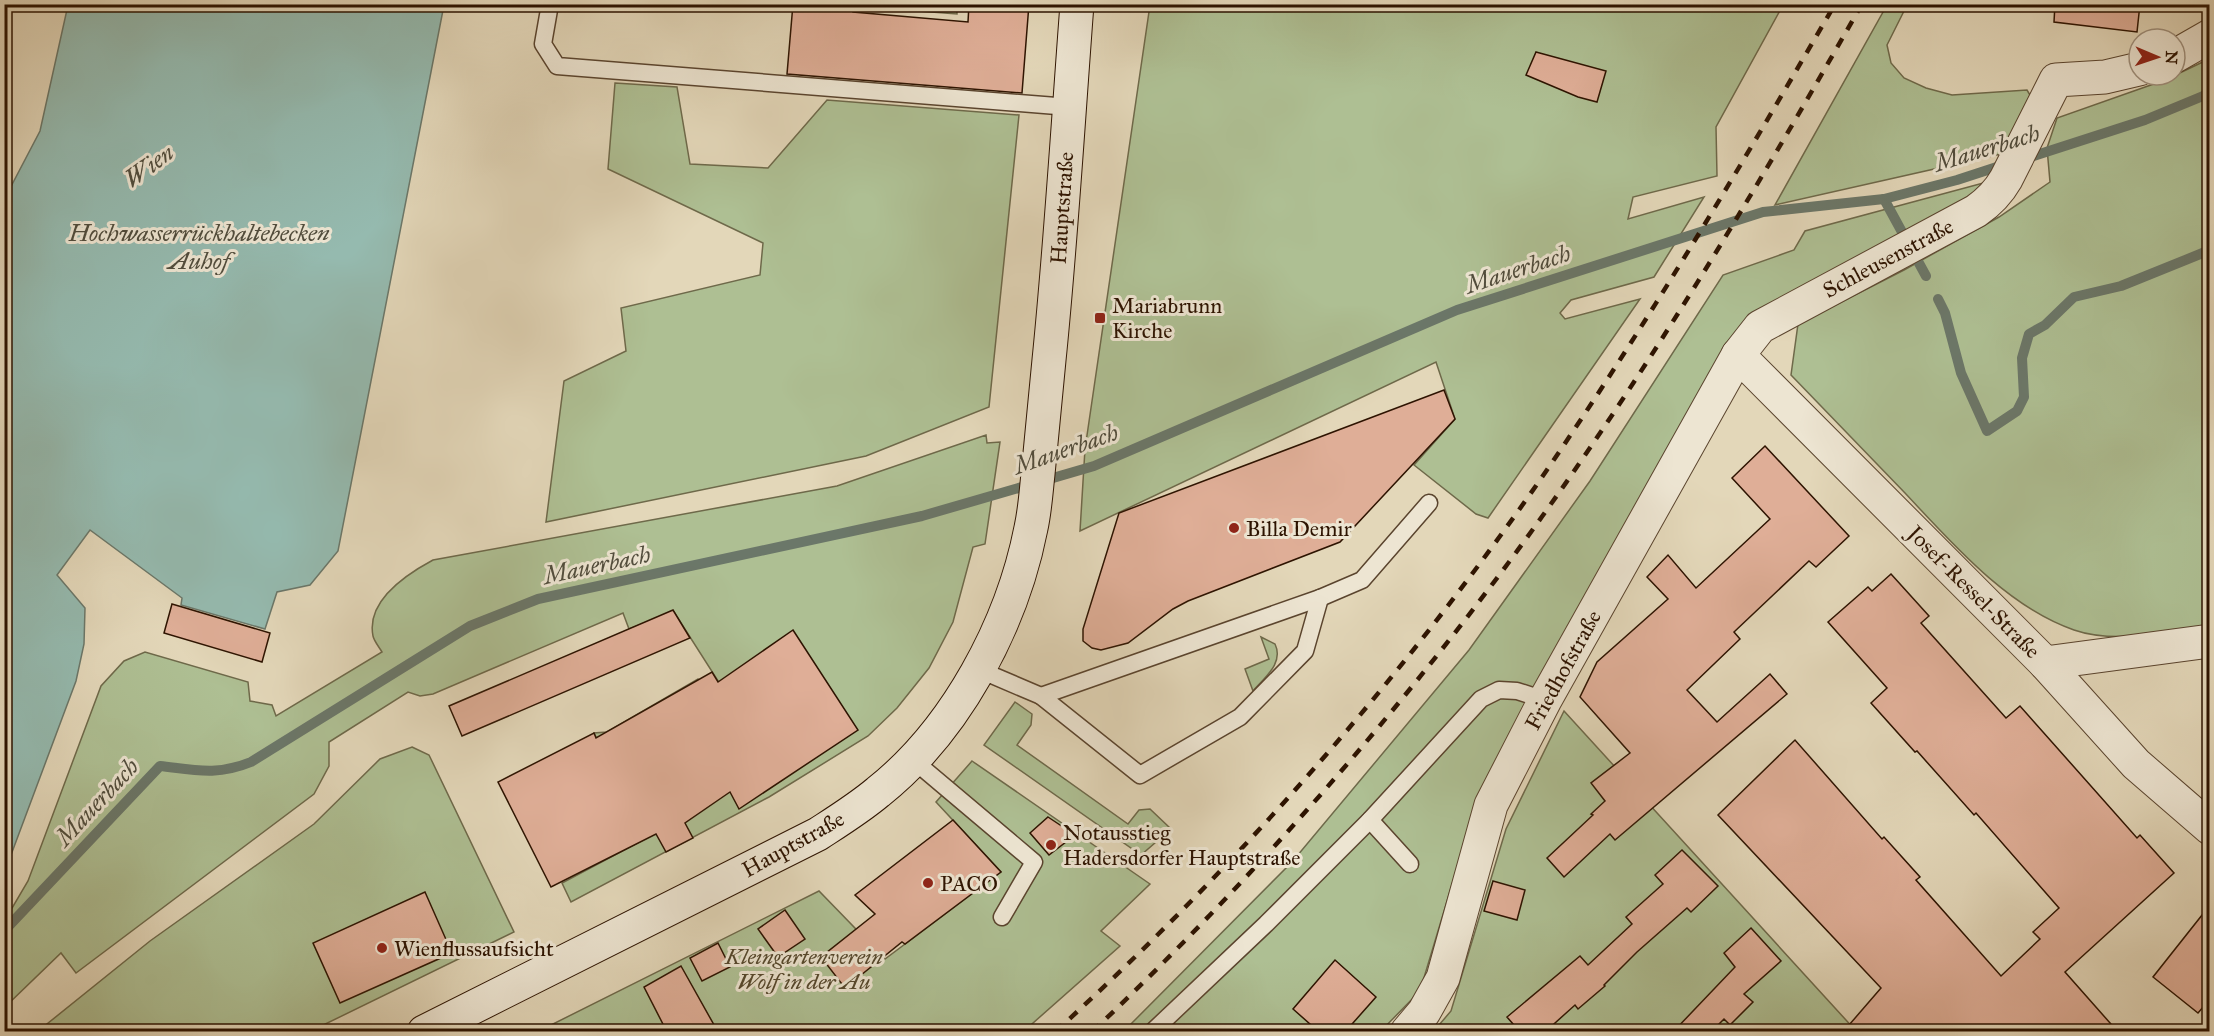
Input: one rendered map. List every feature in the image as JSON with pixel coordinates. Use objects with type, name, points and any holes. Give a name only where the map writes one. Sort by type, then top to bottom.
[{"type":"street","name":"Hauptstraße","points":[[424,1032],[818,834],[879,792],[914,760],[980,670],[1010,601],[1020,573],[1032,525],[1054,314],[1077,4]]},
{"type":"street","points":[[2187,49],[2210,36]]},
{"type":"street","name":"Schleusenstraße","points":[[1760,327],[1976,211],[1998,193],[2056,80],[2105,77],[2127,72]]},
{"type":"street","name":"Friedhofstraße","points":[[1407,1032],[1424,1012],[1443,978],[1491,805],[1545,700],[1738,355],[1760,327]]},
{"type":"street","name":"Josef-Ressel-Straße","points":[[1738,355],[2045,663],[2136,764],[2210,828]]},
{"type":"street","points":[[2045,663],[2210,641]]},
{"type":"lane","points":[[550,4],[543,44],[557,66],[1069,107]]},
{"type":"lane","points":[[1041,696],[1362,580],[1429,502]]},
{"type":"lane","points":[[980,670],[1041,696],[1140,775],[1240,717],[1305,651],[1320,597]]},
{"type":"lane","points":[[1152,1032],[1266,924],[1370,820],[1481,699],[1499,690],[1517,691],[1545,700]]},
{"type":"lane","points":[[914,760],[1034,862],[1002,917]]},
{"type":"lane","points":[[1370,820],[1410,864]]},
{"type":"green space","points":[[865,4],[957,4],[957,14],[865,7]]},
{"type":"green space","points":[[1150,5],[1783,5],[1716,127],[1717,176],[1633,197],[1628,219],[1704,197],[1654,277],[1571,300],[1560,313],[1565,319],[1640,299],[1488,518],[1476,514],[1414,465],[1455,419],[1436,362],[1080,531],[1085,449]]},
{"type":"green space","points":[[1887,5],[1907,5],[1887,45],[1891,63],[1904,78],[1926,88],[1952,95],[2027,90],[2033,100],[2005,153],[1775,205]]},
{"type":"green space","points":[[2209,59],[2209,628],[2123,637],[2090,634],[2049,620],[2003,590],[1982,572],[1791,375],[1798,324],[1904,270],[1999,217],[2050,182],[2047,148],[2057,118],[2145,87],[2187,87],[2187,70]]},
{"type":"green space","points":[[615,83],[677,87],[690,164],[768,168],[827,100],[1019,115],[989,407],[866,456],[546,522],[564,381],[626,351],[621,308],[760,275],[763,243],[608,169]]},
{"type":"green space","points":[[1987,182],[1971,205],[1753,317],[1478,798],[1420,991],[1381,1031],[1123,1032],[1292,862],[1469,650],[1590,481],[1723,275],[1794,250],[1805,231]]},
{"type":"green space","points":[[986,435],[987,443],[1000,442],[985,544],[973,547],[953,622],[929,668],[897,708],[868,736],[769,797],[571,902],[562,883],[647,838],[594,733],[607,732],[698,679],[724,718],[736,709],[674,612],[629,629],[623,613],[433,694],[420,696],[408,692],[329,742],[329,766],[314,794],[76,973],[61,953],[5,1007],[5,920],[28,881],[101,686],[124,661],[145,652],[248,682],[250,701],[272,705],[276,716],[382,652],[373,636],[373,623],[382,600],[401,581],[433,560],[837,486]]},
{"type":"green space","points":[[1261,637],[1275,644],[1277,657],[1268,675],[1253,691],[1245,669],[1269,659]]},
{"type":"green space","points":[[1015,702],[1032,714],[1031,725],[1017,745],[1128,824],[1139,810],[1150,809],[1171,829],[1141,855],[984,745]]},
{"type":"green space","points":[[1564,711],[1856,1031],[1433,1032],[1451,1011],[1506,829]]},
{"type":"green space","points":[[412,747],[429,755],[514,932],[311,1031],[37,1032],[150,941],[314,824],[380,759]]},
{"type":"green space","name":"Kleingartenverein Wolf in der Au","points":[[972,761],[1150,884],[1101,931],[1120,946],[1024,1031],[537,1032],[819,891],[885,959],[1001,872],[936,802]]},
{"type":"water","name":"Hochwasserrückhaltebecken Auhof","points":[[68,5],[444,5],[338,551],[310,585],[277,592],[265,629],[181,605],[182,598],[90,530],[57,575],[85,608],[84,644],[76,681],[5,871],[5,198],[40,131]]},
{"type":"building","points":[[793,4],[853,4],[853,12],[968,22],[969,4],[1029,4],[1022,93],[787,74]]},
{"type":"building","points":[[2055,4],[2140,4],[2138,27],[2127,27],[2127,31],[2054,22]]},
{"type":"building","points":[[1536,52],[1606,71],[1597,102],[1578,97],[1526,75]]},
{"type":"building","name":"Billa Demir","points":[[1444,390],[1455,419],[1340,542],[1188,601],[1173,609],[1128,643],[1101,650],[1092,648],[1083,641],[1083,629],[1119,513]]},
{"type":"building","points":[[1765,446],[1849,536],[1816,567],[1809,561],[1734,632],[1740,639],[1687,690],[1717,722],[1770,674],[1787,694],[1615,840],[1610,834],[1564,877],[1547,858],[1605,801],[1591,783],[1630,753],[1580,697],[1597,662],[1668,599],[1647,577],[1668,555],[1696,588],[1770,519],[1732,478]]},
{"type":"building","points":[[1891,574],[1929,616],[1921,623],[2006,718],[2020,706],[2137,838],[2140,835],[2174,873],[2065,972],[2118,1032],[1843,1032],[1881,988],[1718,815],[1795,740],[1882,839],[1884,837],[1920,877],[1916,880],[2001,976],[2040,939],[2033,932],[2059,908],[1976,813],[1974,815],[1871,703],[1887,688],[1828,622],[1868,587],[1872,591]]},
{"type":"building","points":[[172,604],[270,633],[262,662],[164,633]]},
{"type":"building","points":[[673,610],[690,638],[462,736],[449,706]]},
{"type":"building","points":[[793,630],[858,730],[739,809],[730,792],[685,823],[693,838],[666,852],[656,834],[551,887],[498,782],[594,733],[596,738],[712,672],[718,682]]},
{"type":"building","name":"Notausstieg Hadersdorfer Hauptstraße","points":[[1048,817],[1075,835],[1049,855],[1030,833]]},
{"type":"building","name":"PACO","points":[[953,820],[1001,872],[905,944],[902,942],[845,988],[821,957],[875,914],[855,895]]},
{"type":"building","points":[[1682,850],[1718,886],[1691,912],[1687,908],[1578,1009],[1575,1005],[1545,1032],[1520,1032],[1507,1017],[1580,956],[1588,965],[1632,924],[1626,917],[1663,884],[1655,875]]},
{"type":"building","points":[[1493,881],[1525,890],[1517,920],[1484,911]]},
{"type":"building","name":"Wienflussaufsicht","points":[[425,892],[452,953],[340,1003],[313,943]]},
{"type":"building","points":[[2210,905],[2210,999],[2198,1013],[2153,977]]},
{"type":"building","points":[[785,910],[805,939],[778,957],[758,929]]},
{"type":"building","points":[[1751,928],[1781,961],[1744,994],[1753,1002],[1730,1025],[1724,1019],[1711,1032],[1673,1032],[1735,967],[1724,953]]},
{"type":"building","points":[[718,943],[730,967],[702,981],[690,958]]},
{"type":"building","points":[[1335,960],[1376,997],[1345,1032],[1319,1032],[1293,1009]]},
{"type":"building","points":[[681,966],[718,1032],[667,1032],[644,987]]},
{"type":"waterway","name":"Mauerbach","points":[[2024,159],[2145,120],[2210,91]]},
{"type":"waterway","name":"Mauerbach","points":[[4,931],[160,766],[216,770],[251,762],[470,626],[538,599],[922,516],[1094,466],[1457,310],[1763,212],[1884,199],[1957,180],[2006,164]]},
{"type":"waterway","points":[[1884,199],[1926,276]]},
{"type":"waterway","points":[[1938,299],[1945,313],[1961,373],[1987,431],[2017,411],[2024,397],[2022,358],[2029,334],[2045,325],[2074,297],[2121,286],[2210,250]]},
{"type":"railway","points":[[1055,1032],[1187,905],[1251,838],[1313,770],[1431,628],[1540,480],[1618,363],[1728,185],[1835,4]]},
{"type":"railway","points":[[1092,1032],[1204,922],[1258,865],[1362,747],[1509,562],[1650,358],[1737,218],[1862,4]]},
{"type":"place","name":"Mariabrunn Kirche","points":[[1100,318]]},
{"type":"place","name":"Billa Demir","points":[[1234,528]]},
{"type":"place","name":"Notausstieg Hadersdorfer Hauptstraße","points":[[1051,845]]},
{"type":"place","name":"PACO","points":[[928,883]]},
{"type":"place","name":"Wienflussaufsicht","points":[[382,948]]},
{"type":"water label","name":"Wien","points":[[149,166]]}]
